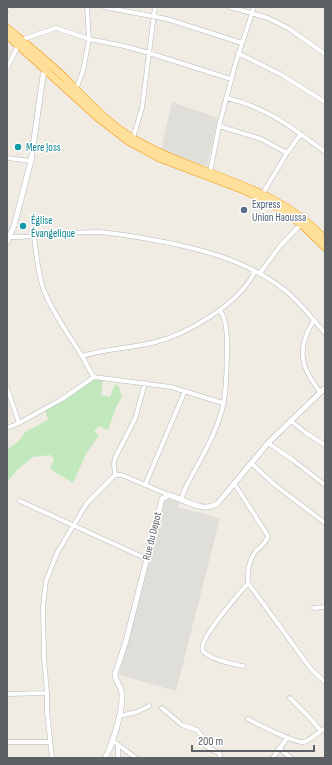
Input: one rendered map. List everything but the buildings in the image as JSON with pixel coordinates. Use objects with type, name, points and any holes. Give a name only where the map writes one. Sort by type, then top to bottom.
[{"type":"highway","points":[[7,28],[73,91],[131,140],[161,156],[263,194],[298,215],[323,238],[325,247]]},
{"type":"highway","points":[[7,35],[20,42]]},
{"type":"highway","points":[[209,175],[265,200],[323,238]]},
{"type":"street","points":[[73,91],[83,71],[89,39],[87,7]]},
{"type":"street","points":[[104,7],[167,19],[242,43]]},
{"type":"street","points":[[131,140],[142,108],[155,7]]},
{"type":"street","points":[[230,7],[268,18],[288,28],[325,54]]},
{"type":"street","points":[[209,175],[231,79],[238,53],[253,14],[254,7]]},
{"type":"street","points":[[7,68],[20,42],[56,28],[89,39],[149,53],[231,79]]},
{"type":"street","points":[[238,53],[282,75],[325,102]]},
{"type":"street","points":[[8,240],[14,226],[31,161],[48,66]]},
{"type":"street","points":[[226,98],[261,109],[280,119],[325,152]]},
{"type":"street","points":[[219,126],[261,139],[287,153]]},
{"type":"street","points":[[263,194],[287,153],[301,134]]},
{"type":"street","points":[[7,158],[31,161]]},
{"type":"street","points":[[260,273],[280,246],[301,224]]},
{"type":"street","points":[[8,240],[67,233],[98,232],[128,235],[204,251],[260,273],[286,290],[325,333]]},
{"type":"street","points":[[34,236],[38,268],[43,288],[59,322],[94,377]]},
{"type":"street","points":[[82,356],[108,350],[126,348],[178,335],[220,310],[246,285],[255,271]]},
{"type":"street","points":[[181,500],[184,491],[215,430],[223,403],[226,382],[227,348],[226,326],[224,316],[220,310]]},
{"type":"street","points":[[314,320],[303,343],[302,356],[310,380],[321,393]]},
{"type":"street","points":[[7,428],[62,400],[94,377],[171,387],[185,390],[223,403]]},
{"type":"street","points":[[115,475],[115,458],[135,419],[145,383]]},
{"type":"street","points":[[7,388],[19,423]]},
{"type":"street","points":[[52,758],[47,711],[44,658],[43,606],[46,581],[57,554],[87,503],[115,475],[122,475],[181,500],[205,507],[214,506],[268,444],[325,388]]},
{"type":"street","points":[[145,485],[185,390]]},
{"type":"street","points":[[291,421],[306,434],[325,444]]},
{"type":"street","points":[[268,444],[293,460],[325,485]]},
{"type":"street","points":[[251,463],[275,485],[325,523]]},
{"type":"street","points":[[234,483],[268,536],[267,540],[254,553],[251,560],[248,583],[311,669],[325,682]]},
{"type":"street","name":"Rue du Depot","points":[[105,758],[113,741],[122,695],[115,678],[115,674],[126,641],[160,505],[162,499],[169,495]]},
{"type":"street","points":[[20,501],[147,559]]},
{"type":"street","points":[[244,666],[220,660],[203,651],[202,648],[214,625],[248,583]]},
{"type":"street","points":[[314,608],[325,607]]},
{"type":"street","points":[[8,694],[47,693]]},
{"type":"street","points":[[290,698],[321,731]]},
{"type":"street","points":[[119,716],[137,712],[149,706]]},
{"type":"street","points":[[162,708],[182,725],[197,730],[204,739],[206,746],[220,754],[220,758]]},
{"type":"street","points":[[248,720],[287,738],[305,742],[325,728]]},
{"type":"street","points":[[273,758],[287,738]]},
{"type":"street","points":[[113,741],[136,758]]},
{"type":"street","points":[[7,742],[50,742]]},
{"type":"street","points":[[118,745],[118,758]]},
{"type":"street","points":[[279,748],[291,758]]},
{"type":"shaded area","points":[[172,102],[218,118],[207,166],[161,150]]},
{"type":"shaded area","points":[[167,498],[179,502],[178,507],[220,518],[176,691],[119,675],[136,614],[163,504]]},
{"type":"green space","points":[[88,378],[103,380],[101,395],[110,397],[115,384],[119,387],[122,397],[117,405],[108,430],[99,426],[94,432],[99,435],[86,454],[73,483],[50,469],[54,458],[50,455],[33,457],[18,469],[7,482],[7,450],[20,440],[25,432],[48,420],[45,409]]},
{"type":"place","name":"Mere Joss","points":[[18,147]]},
{"type":"place","name":"Express Union Haoussa","points":[[244,210]]},
{"type":"place","name":"Église Évangelique","points":[[23,226]]}]
